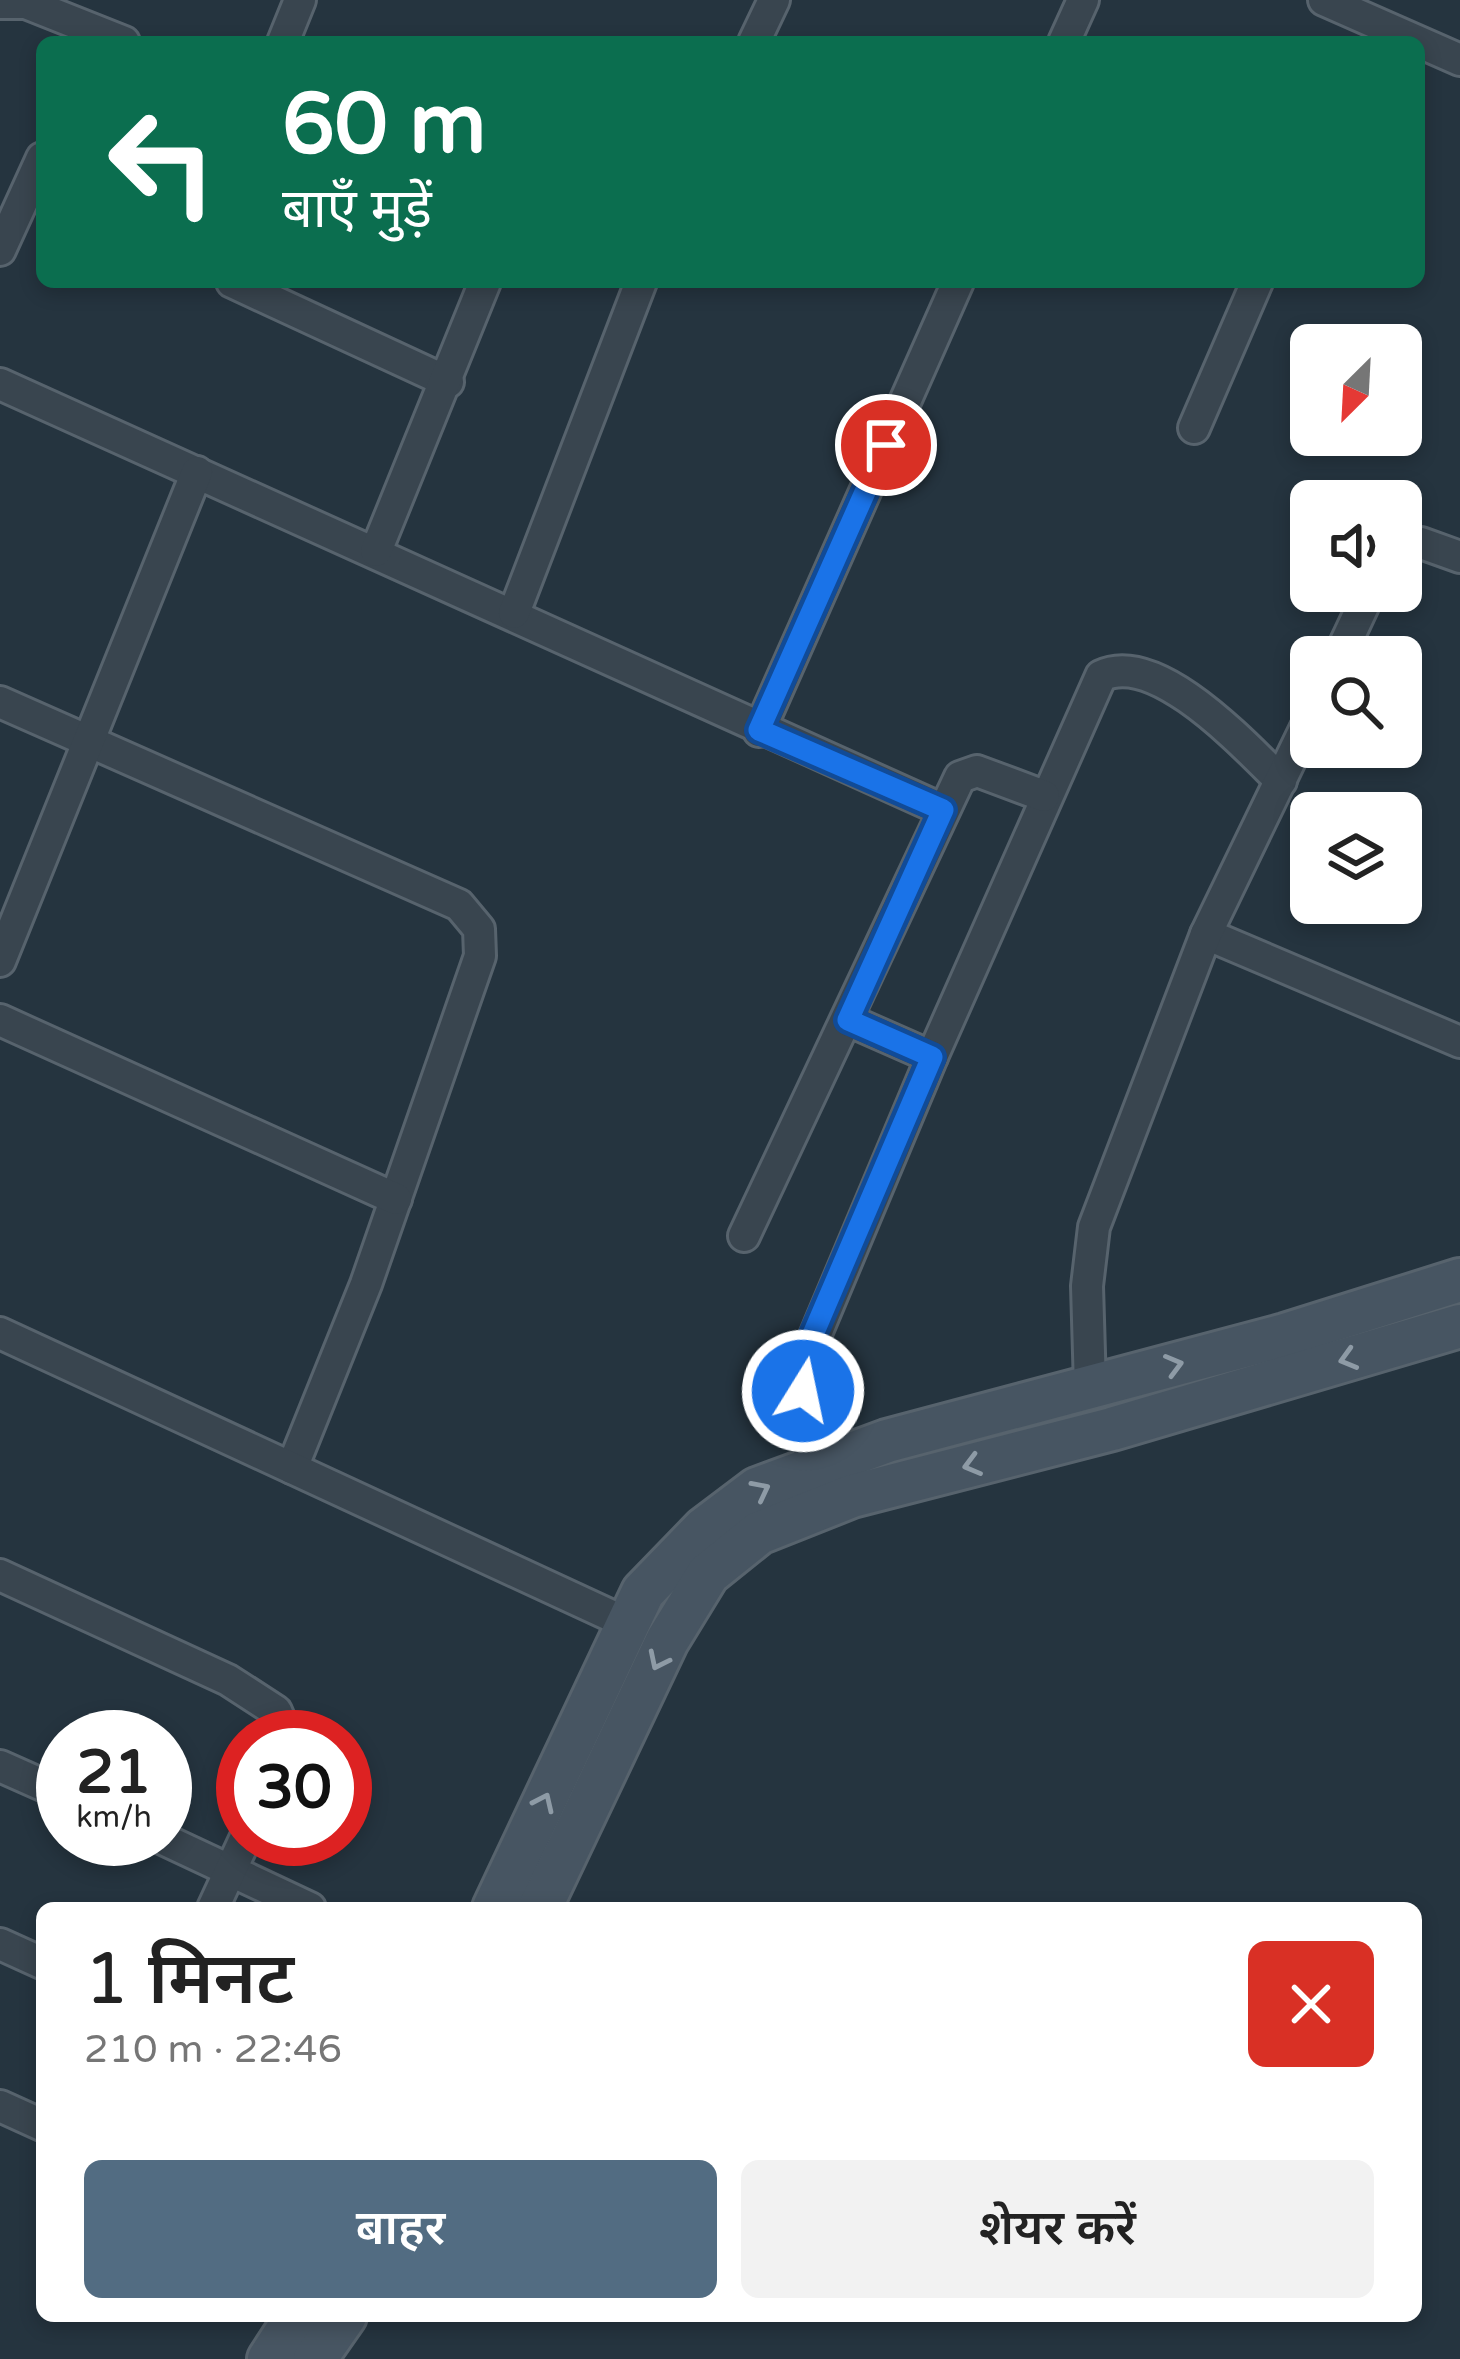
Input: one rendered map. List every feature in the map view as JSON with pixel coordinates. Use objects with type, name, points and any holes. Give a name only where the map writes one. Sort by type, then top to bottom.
[{"type":"street","points":[[285,36],[300,0]]},
{"type":"street","points":[[757,36],[774,0]]},
{"type":"street","points":[[1067,36],[1083,0]]},
{"type":"street","points":[[1324,0],[1366,31]]},
{"type":"street","points":[[0,3],[26,3],[101,36]]},
{"type":"street","points":[[1425,49],[1460,60]]},
{"type":"street","points":[[0,250],[35,191]]},
{"type":"street","points":[[245,288],[448,382]]},
{"type":"street","points":[[376,550],[483,288]]},
{"type":"street","points":[[514,613],[640,288]]},
{"type":"street","points":[[759,730],[955,288]]},
{"type":"street","points":[[1194,428],[1254,288]]},
{"type":"street","points":[[0,384],[943,810]]},
{"type":"street","points":[[0,962],[197,472]]},
{"type":"street","points":[[1422,543],[1460,556]]},
{"type":"street","points":[[811,1469],[802,1367],[1044,796],[1101,676],[1132,668],[1180,692],[1281,781]]},
{"type":"street","points":[[0,703],[459,905],[479,929],[480,956],[396,1199],[292,1468]]},
{"type":"street","points":[[1090,1387],[1087,1286],[1094,1227],[1206,934],[1290,762]]},
{"type":"street","points":[[744,1236],[943,810],[968,772],[1044,796]]},
{"type":"street","points":[[1206,934],[1460,1042]]},
{"type":"street","points":[[0,1020],[396,1199]]},
{"type":"street","points":[[848,1020],[932,1057]]},
{"type":"street","points":[[497,1902],[643,1592],[704,1529],[757,1489],[887,1441],[1286,1335],[1460,1280]]},
{"type":"street","points":[[543,1902],[667,1641],[709,1574],[759,1533],[852,1496],[1112,1429],[1460,1326]]},
{"type":"street","points":[[0,1333],[629,1624]]},
{"type":"street","points":[[0,1575],[228,1680],[274,1710]]},
{"type":"street","points":[[0,1766],[36,1782]]},
{"type":"street","points":[[192,1852],[297,1902]]},
{"type":"street","points":[[216,1902],[233,1866]]},
{"type":"street","points":[[0,1944],[36,1960]]},
{"type":"street","points":[[0,2106],[36,2122]]},
{"type":"street","points":[[269,2359],[293,2322]]},
{"type":"street","points":[[315,2359],[341,2322]]},
{"type":"route","points":[[803,1391],[802,1367],[811,1339],[932,1057],[848,1020],[943,810],[759,730],[886,445]]}]
